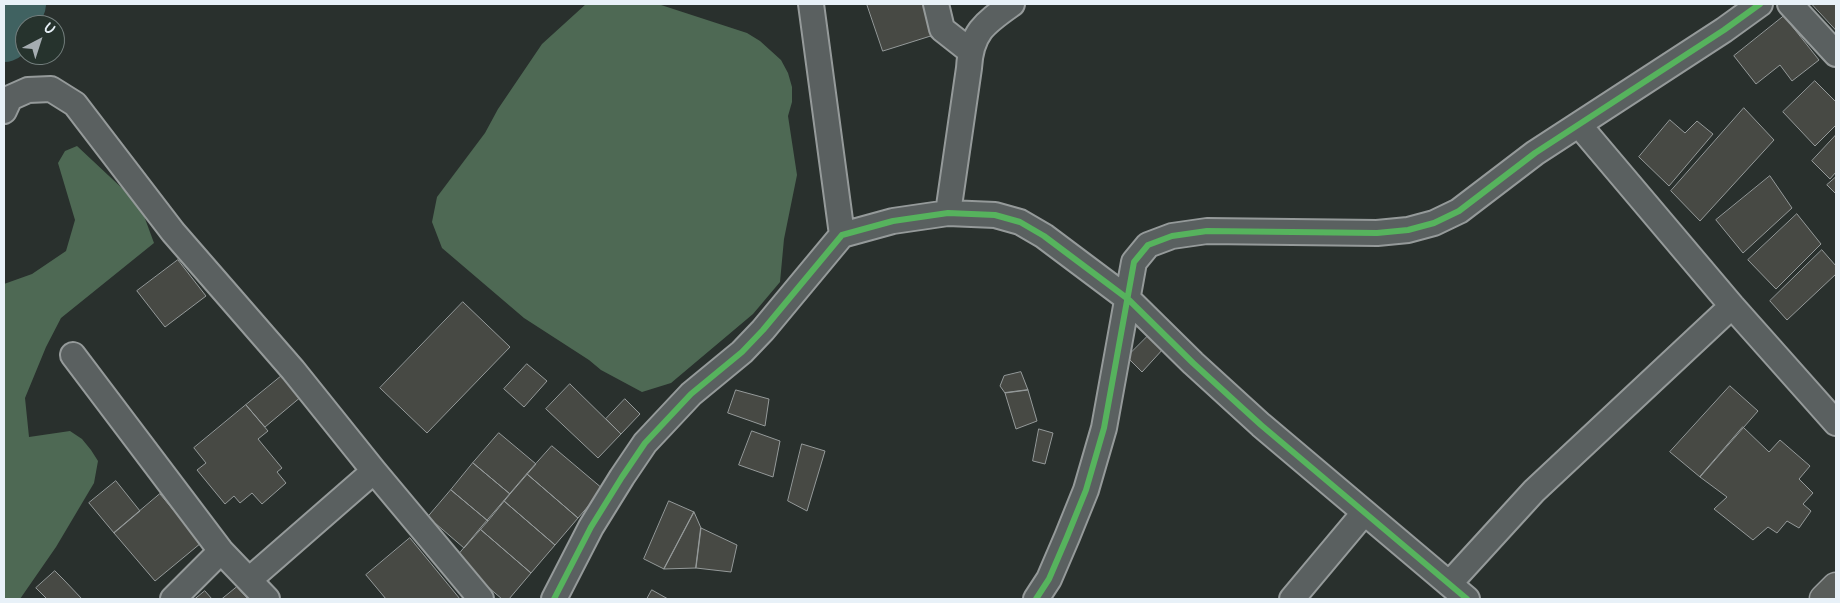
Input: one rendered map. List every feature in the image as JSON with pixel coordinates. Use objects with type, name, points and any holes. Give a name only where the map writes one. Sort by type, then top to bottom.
[{"type":"main road","points":[[1824,599],[1836,587]]},
{"type":"street","points":[[811,4],[842,235]]},
{"type":"street","points":[[936,4],[942,30],[970,51]]},
{"type":"street","points":[[948,213],[970,51],[976,36],[992,18],[1012,4]]},
{"type":"street","points":[[1036,599],[1049,579],[1086,490],[1104,428],[1134,262],[1148,245],[1172,236],[1207,231],[1377,233],[1408,230],[1434,223],[1459,210],[1535,153],[1724,30],[1760,4]]},
{"type":"street","points":[[1790,4],[1836,54]]},
{"type":"street","points":[[4,111],[10,98],[28,90],[51,89],[75,104],[173,232],[293,370],[481,599]]},
{"type":"street","points":[[1579,125],[1732,306],[1836,423]]},
{"type":"street","points":[[554,599],[591,527],[645,443],[691,394],[742,352],[763,330],[802,280],[842,235],[893,221],[948,213],[995,215],[1020,222],[1044,236],[1128,299],[1193,364],[1254,419],[1467,599]]},
{"type":"street","points":[[1449,584],[1534,491],[1732,306]]},
{"type":"street","points":[[73,355],[222,551],[267,599]]},
{"type":"street","points":[[249,580],[374,471]]},
{"type":"street","points":[[1292,599],[1364,513]]},
{"type":"street","points":[[173,599],[222,551]]},
{"type":"green space","points":[[586,4],[658,4],[747,33],[760,41],[781,60],[788,73],[792,87],[792,102],[788,116],[797,175],[784,239],[780,282],[753,314],[671,383],[642,392],[601,370],[589,360],[524,318],[442,248],[432,222],[437,197],[485,133],[498,109],[542,44]]},
{"type":"green space","points":[[77,146],[140,205],[154,243],[61,318],[46,347],[25,398],[29,437],[70,431],[82,439],[98,461],[94,483],[56,547],[20,599],[4,599],[4,284],[32,274],[66,251],[75,220],[58,163],[65,151]]},
{"type":"building","points":[[867,4],[927,4],[937,34],[883,51]]},
{"type":"building","points":[[1812,4],[1836,4],[1836,30]]},
{"type":"building","points":[[1784,16],[1819,60],[1792,81],[1780,65],[1756,84],[1734,56]]},
{"type":"building","points":[[1815,81],[1836,102],[1836,125],[1815,146],[1783,112]]},
{"type":"building","points":[[1744,108],[1774,140],[1700,221],[1671,191]]},
{"type":"building","points":[[1670,120],[1685,133],[1697,121],[1713,134],[1669,186],[1639,157]]},
{"type":"building","points":[[1836,135],[1836,172],[1830,179],[1812,161]]},
{"type":"building","points":[[1770,176],[1792,208],[1743,253],[1716,220]]},
{"type":"building","points":[[1836,177],[1836,194],[1827,185]]},
{"type":"building","points":[[1797,214],[1821,244],[1776,289],[1748,260]]},
{"type":"building","points":[[1822,250],[1836,266],[1836,274],[1787,320],[1770,301]]},
{"type":"building","points":[[178,260],[206,296],[165,327],[137,291]]},
{"type":"building","points":[[463,302],[510,347],[427,433],[380,388]]},
{"type":"building","points":[[1150,334],[1164,348],[1142,372],[1127,357]]},
{"type":"building","points":[[527,364],[547,381],[524,407],[504,389]]},
{"type":"building","points":[[1021,372],[1028,390],[1005,393],[1000,386],[1004,376]]},
{"type":"building","points":[[284,374],[302,396],[265,427],[246,405]]},
{"type":"building","points":[[570,384],[621,434],[598,458],[546,409]]},
{"type":"building","points":[[1730,386],[1758,411],[1700,477],[1670,452]]},
{"type":"building","points":[[736,390],[769,399],[765,426],[728,413]]},
{"type":"building","points":[[1028,390],[1037,421],[1016,429],[1005,393]]},
{"type":"building","points":[[625,399],[640,414],[621,434],[606,419]]},
{"type":"building","points":[[246,405],[268,431],[258,439],[282,468],[277,472],[286,483],[262,504],[252,493],[240,503],[234,496],[225,504],[197,470],[206,463],[194,448]]},
{"type":"building","points":[[1743,427],[1769,452],[1780,440],[1810,466],[1799,479],[1813,493],[1803,504],[1811,511],[1799,528],[1787,521],[1777,533],[1768,527],[1753,540],[1714,509],[1727,497],[1700,477]]},
{"type":"building","points":[[1039,429],[1053,433],[1045,464],[1033,461]]},
{"type":"building","points":[[752,431],[780,441],[773,477],[739,465]]},
{"type":"building","points":[[499,433],[536,464],[510,494],[473,463]]},
{"type":"building","points":[[802,444],[825,451],[807,511],[788,501]]},
{"type":"building","points":[[552,446],[603,489],[578,518],[527,474]]},
{"type":"building","points":[[473,463],[510,494],[488,521],[451,490]]},
{"type":"building","points":[[527,474],[578,518],[555,545],[504,501]]},
{"type":"building","points":[[116,481],[140,511],[114,533],[89,503]]},
{"type":"building","points":[[451,490],[488,521],[464,548],[428,517]]},
{"type":"building","points":[[160,494],[201,543],[155,581],[114,533]]},
{"type":"building","points":[[504,501],[555,545],[531,573],[480,529]]},
{"type":"building","points":[[669,501],[694,512],[664,569],[644,559]]},
{"type":"building","points":[[694,512],[701,528],[696,568],[664,569]]},
{"type":"building","points":[[701,528],[737,545],[731,572],[696,568]]},
{"type":"building","points":[[480,529],[531,573],[509,599],[502,599],[455,559]]},
{"type":"building","points":[[410,538],[460,599],[386,599],[366,575]]},
{"type":"building","points":[[55,571],[82,599],[44,599],[46,598],[36,588]]},
{"type":"building","points":[[237,587],[248,599],[222,599]]},
{"type":"building","points":[[652,590],[668,599],[647,599]]},
{"type":"building","points":[[205,591],[212,599],[195,599]]},
{"type":"waterway","points":[[4,35],[19,4]]},
{"type":"cycle path","points":[[1036,599],[1049,579],[1086,490],[1104,428],[1134,262],[1148,245],[1172,236],[1207,231],[1377,233],[1408,230],[1434,223],[1459,211],[1535,153],[1724,30],[1760,4]]},
{"type":"cycle path","points":[[554,599],[591,527],[645,443],[691,394],[742,352],[763,330],[842,235],[893,221],[948,213],[995,215],[1020,222],[1044,236],[1128,299],[1193,363],[1261,425],[1467,599]]}]
